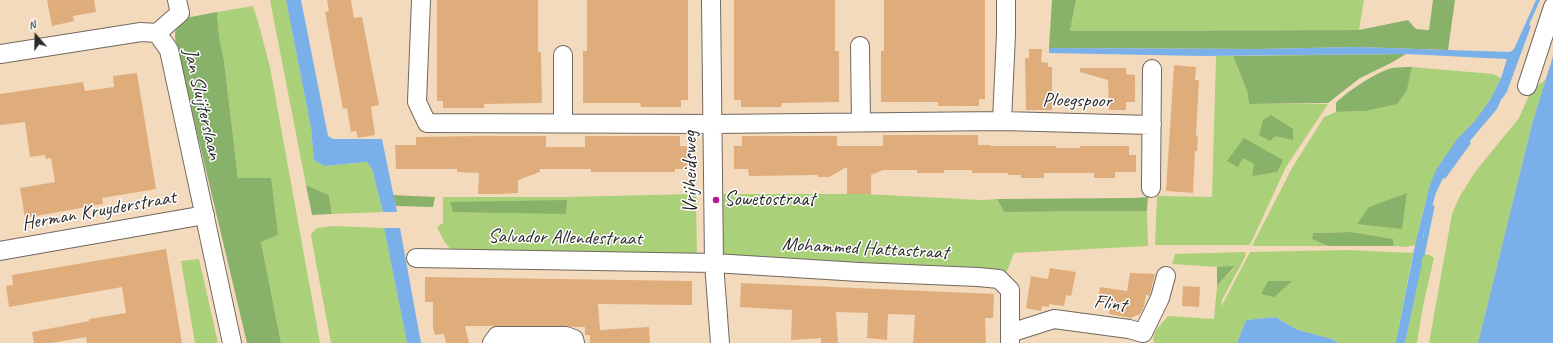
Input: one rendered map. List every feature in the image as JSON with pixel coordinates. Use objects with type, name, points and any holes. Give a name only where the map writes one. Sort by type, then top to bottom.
[{"type":"street","points":[[421,0],[417,102],[427,123],[713,124],[1002,122],[1006,0]]},
{"type":"street","name":"Vrijheidsweg","points":[[711,0],[714,263],[720,343]]},
{"type":"street","points":[[157,33],[178,6]]},
{"type":"street","points":[[1527,86],[1553,7]]},
{"type":"street","name":"Jan Sluijterslaan","points":[[0,54],[141,32],[157,33],[169,50],[232,343]]},
{"type":"street","points":[[860,46],[861,122]]},
{"type":"street","points":[[563,55],[563,123]]},
{"type":"street","points":[[1151,188],[1152,69]]},
{"type":"street","name":"Ploegspoor","points":[[1002,122],[1152,125]]},
{"type":"street","name":"Herman Kruyderstraat","points":[[0,251],[205,215]]},
{"type":"street","name":"Salvador Allendestraat","points":[[416,258],[714,263]]},
{"type":"street","name":"Mohammed Hattastraat","points":[[714,263],[999,279],[1010,290],[1010,338]]},
{"type":"street","name":"Flint","points":[[1010,338],[1054,319],[1129,329],[1144,338],[1160,298],[1166,276]]},
{"type":"street","points":[[492,343],[497,336],[566,336],[574,339],[575,343]]},
{"type":"green space","points":[[270,0],[286,0],[311,128],[314,160],[324,166],[367,162],[372,169],[383,212],[332,214],[329,195],[306,185]]},
{"type":"green space","points":[[1052,0],[1076,0],[1070,31],[1359,30],[1408,20],[1416,29],[1429,30],[1433,0],[1455,0],[1448,50],[1357,47],[1259,49],[1049,48]]},
{"type":"green space","points":[[1076,0],[1364,0],[1359,30],[1070,31]]},
{"type":"green space","points":[[253,6],[270,67],[320,343],[281,343],[261,242],[271,178],[238,178],[217,12]]},
{"type":"green space","points":[[217,12],[238,178],[271,178],[278,235],[261,242],[281,343],[247,343],[176,44],[175,31],[180,19]]},
{"type":"green space","points":[[1406,54],[1360,78],[1328,103],[1249,104],[1247,91],[1233,56]]},
{"type":"green space","points":[[1216,56],[1233,56],[1247,91],[1249,104],[1328,104],[1286,167],[1250,245],[1155,245],[1157,196],[1212,197]]},
{"type":"green space","points":[[1412,67],[1493,74],[1501,78],[1490,100],[1474,122],[1458,138],[1425,204],[1415,245],[1405,247],[1394,246],[1393,239],[1352,232],[1313,233],[1312,239],[1328,246],[1252,246],[1292,168],[1324,117],[1336,112],[1365,111],[1407,90]]},
{"type":"green space","points":[[1412,67],[1407,90],[1397,104],[1365,111],[1336,112],[1336,103],[1362,82],[1392,68]]},
{"type":"green space","points":[[1546,79],[1532,124],[1478,343],[1429,343],[1452,214],[1460,196],[1475,172],[1519,118],[1531,91]]},
{"type":"green space","points":[[1271,115],[1293,129],[1293,140],[1275,136],[1270,141],[1259,135],[1263,120]]},
{"type":"green space","points":[[1244,138],[1283,160],[1277,172],[1252,176],[1254,164],[1243,158],[1238,167],[1227,161]]},
{"type":"green space","points":[[306,185],[329,195],[332,214],[312,215]]},
{"type":"green space","points":[[1407,193],[1402,229],[1357,224],[1369,207]]},
{"type":"green space","points":[[696,194],[697,257],[452,251],[444,241],[437,227],[443,223],[443,197],[565,197]]},
{"type":"green space","points":[[719,194],[864,194],[982,200],[997,199],[1004,212],[1147,211],[1148,246],[1014,253],[1004,279],[720,258]]},
{"type":"green space","points":[[393,195],[435,197],[433,207],[396,206]]},
{"type":"green space","points":[[1148,197],[1147,211],[1004,212],[997,199],[1134,198]]},
{"type":"green space","points":[[567,200],[566,214],[453,212],[450,202]]},
{"type":"green space","points":[[333,226],[384,228],[407,343],[331,343],[311,234],[317,228]]},
{"type":"green space","points":[[1352,232],[1393,239],[1394,246],[1328,246],[1312,239],[1313,233]]},
{"type":"green space","points":[[1347,250],[1413,253],[1396,342],[1339,343],[1332,339],[1298,330],[1275,317],[1246,320],[1237,343],[1154,343],[1154,335],[1168,316],[1214,319],[1217,286],[1235,267],[1172,264],[1175,254],[1245,252],[1246,255],[1222,300],[1221,307],[1250,252]]},
{"type":"green space","points":[[1423,254],[1430,255],[1434,258],[1423,306],[1417,343],[1405,343]]},
{"type":"green space","points":[[199,259],[218,343],[195,343],[181,261]]},
{"type":"green space","points":[[1235,266],[1217,286],[1217,267]]},
{"type":"green space","points":[[1268,281],[1292,281],[1274,297],[1261,294]]},
{"type":"water","points":[[286,0],[301,0],[328,136],[333,139],[382,139],[397,212],[383,212],[372,169],[367,162],[324,166],[314,160],[311,128]]},
{"type":"water","points":[[1536,0],[1540,0],[1517,52],[1509,81],[1497,109],[1458,155],[1443,178],[1436,193],[1423,236],[1422,263],[1405,343],[1394,343],[1396,342],[1415,245],[1430,185],[1436,170],[1458,138],[1474,122],[1490,100],[1501,78],[1507,59],[1406,54],[1202,56],[1049,53],[1049,48],[1259,49],[1357,47],[1510,52],[1514,49]]},
{"type":"water","points":[[1553,56],[1553,343],[1478,343],[1532,124]]},
{"type":"water","points":[[384,228],[400,228],[421,343],[407,343]]},
{"type":"water","points":[[1275,317],[1298,330],[1332,339],[1339,343],[1237,343],[1246,320]]},
{"type":"building","points":[[47,0],[94,0],[96,12],[73,16],[74,21],[52,26]]},
{"type":"building","points":[[327,0],[351,0],[354,18],[362,17],[379,105],[371,107],[375,135],[358,138],[356,131],[351,132],[347,108],[343,109],[325,12],[329,11]]},
{"type":"building","points":[[437,0],[538,0],[538,52],[541,52],[542,103],[484,104],[484,108],[443,108],[443,101],[437,101]]},
{"type":"building","points":[[587,0],[688,0],[688,100],[681,100],[681,107],[641,107],[640,103],[583,103],[583,51],[587,51]]},
{"type":"building","points":[[734,0],[835,0],[835,51],[839,51],[839,102],[782,103],[781,107],[741,107],[741,100],[734,100]]},
{"type":"building","points":[[884,0],[985,0],[985,99],[979,99],[979,106],[938,106],[938,102],[881,102],[881,51],[884,51]]},
{"type":"building","points":[[1029,49],[1042,49],[1041,62],[1048,63],[1048,67],[1052,67],[1052,110],[1026,110],[1025,58],[1029,58]]},
{"type":"building","points":[[1174,65],[1196,67],[1195,80],[1199,80],[1196,136],[1198,136],[1197,151],[1195,151],[1193,193],[1166,191]]},
{"type":"building","points":[[1080,68],[1126,68],[1126,74],[1135,75],[1135,102],[1126,102],[1126,110],[1109,110],[1108,80],[1080,72]]},
{"type":"building","points":[[137,73],[156,189],[102,198],[103,204],[25,218],[20,188],[55,182],[51,158],[46,159],[45,155],[30,157],[25,122],[0,125],[0,94],[83,82],[85,91],[114,87],[113,76]]},
{"type":"building","points":[[883,135],[978,135],[978,145],[990,146],[1056,146],[1056,148],[1080,148],[1080,146],[1129,146],[1129,155],[1136,155],[1136,172],[1115,172],[1115,178],[1094,178],[1094,173],[1044,173],[1044,178],[1021,178],[1021,175],[1008,175],[1008,173],[972,173],[972,170],[944,170],[944,173],[917,173],[917,170],[883,170],[871,175],[871,194],[847,194],[847,167],[829,177],[818,177],[818,175],[749,176],[748,169],[734,169],[734,146],[742,146],[742,136],[837,136],[837,146],[883,146]]},
{"type":"building","points":[[546,136],[546,147],[585,147],[585,136],[680,136],[680,146],[688,146],[688,169],[675,169],[675,172],[591,172],[591,169],[540,169],[540,172],[518,180],[518,193],[478,194],[479,173],[457,172],[457,169],[396,169],[395,145],[416,145],[416,137]]},
{"type":"building","points":[[166,249],[182,343],[87,343],[86,337],[51,343],[34,343],[32,332],[89,321],[89,319],[126,313],[122,287],[9,307],[6,286],[13,285],[12,275]]},
{"type":"building","points":[[1050,268],[1076,272],[1071,296],[1066,295],[1064,306],[1049,304],[1049,307],[1042,306],[1041,311],[1026,308],[1031,276],[1048,279]]},
{"type":"building","points":[[1130,273],[1155,274],[1150,296],[1146,295],[1144,306],[1140,314],[1131,318],[1109,314],[1111,302],[1098,300],[1100,287],[1127,291]]},
{"type":"building","points":[[425,277],[692,281],[692,305],[598,304],[600,330],[649,327],[650,343],[590,343],[590,335],[585,335],[585,327],[465,326],[469,343],[446,343],[444,334],[435,335],[433,328],[433,302],[425,302]]},
{"type":"building","points":[[741,283],[994,294],[993,318],[985,318],[986,343],[913,343],[915,315],[888,314],[887,340],[867,338],[868,313],[836,312],[838,343],[821,343],[821,338],[791,340],[792,310],[740,307]]},
{"type":"building","points":[[1183,286],[1200,287],[1199,307],[1182,306]]},
{"type":"waterway","points":[[1501,96],[1505,90],[1528,27]]},
{"type":"waterway","points":[[1444,176],[1468,143]]},
{"type":"waterway","points":[[1422,255],[1432,207]]},
{"type":"place","name":"Sowetostraat","points":[[716,200]]}]
